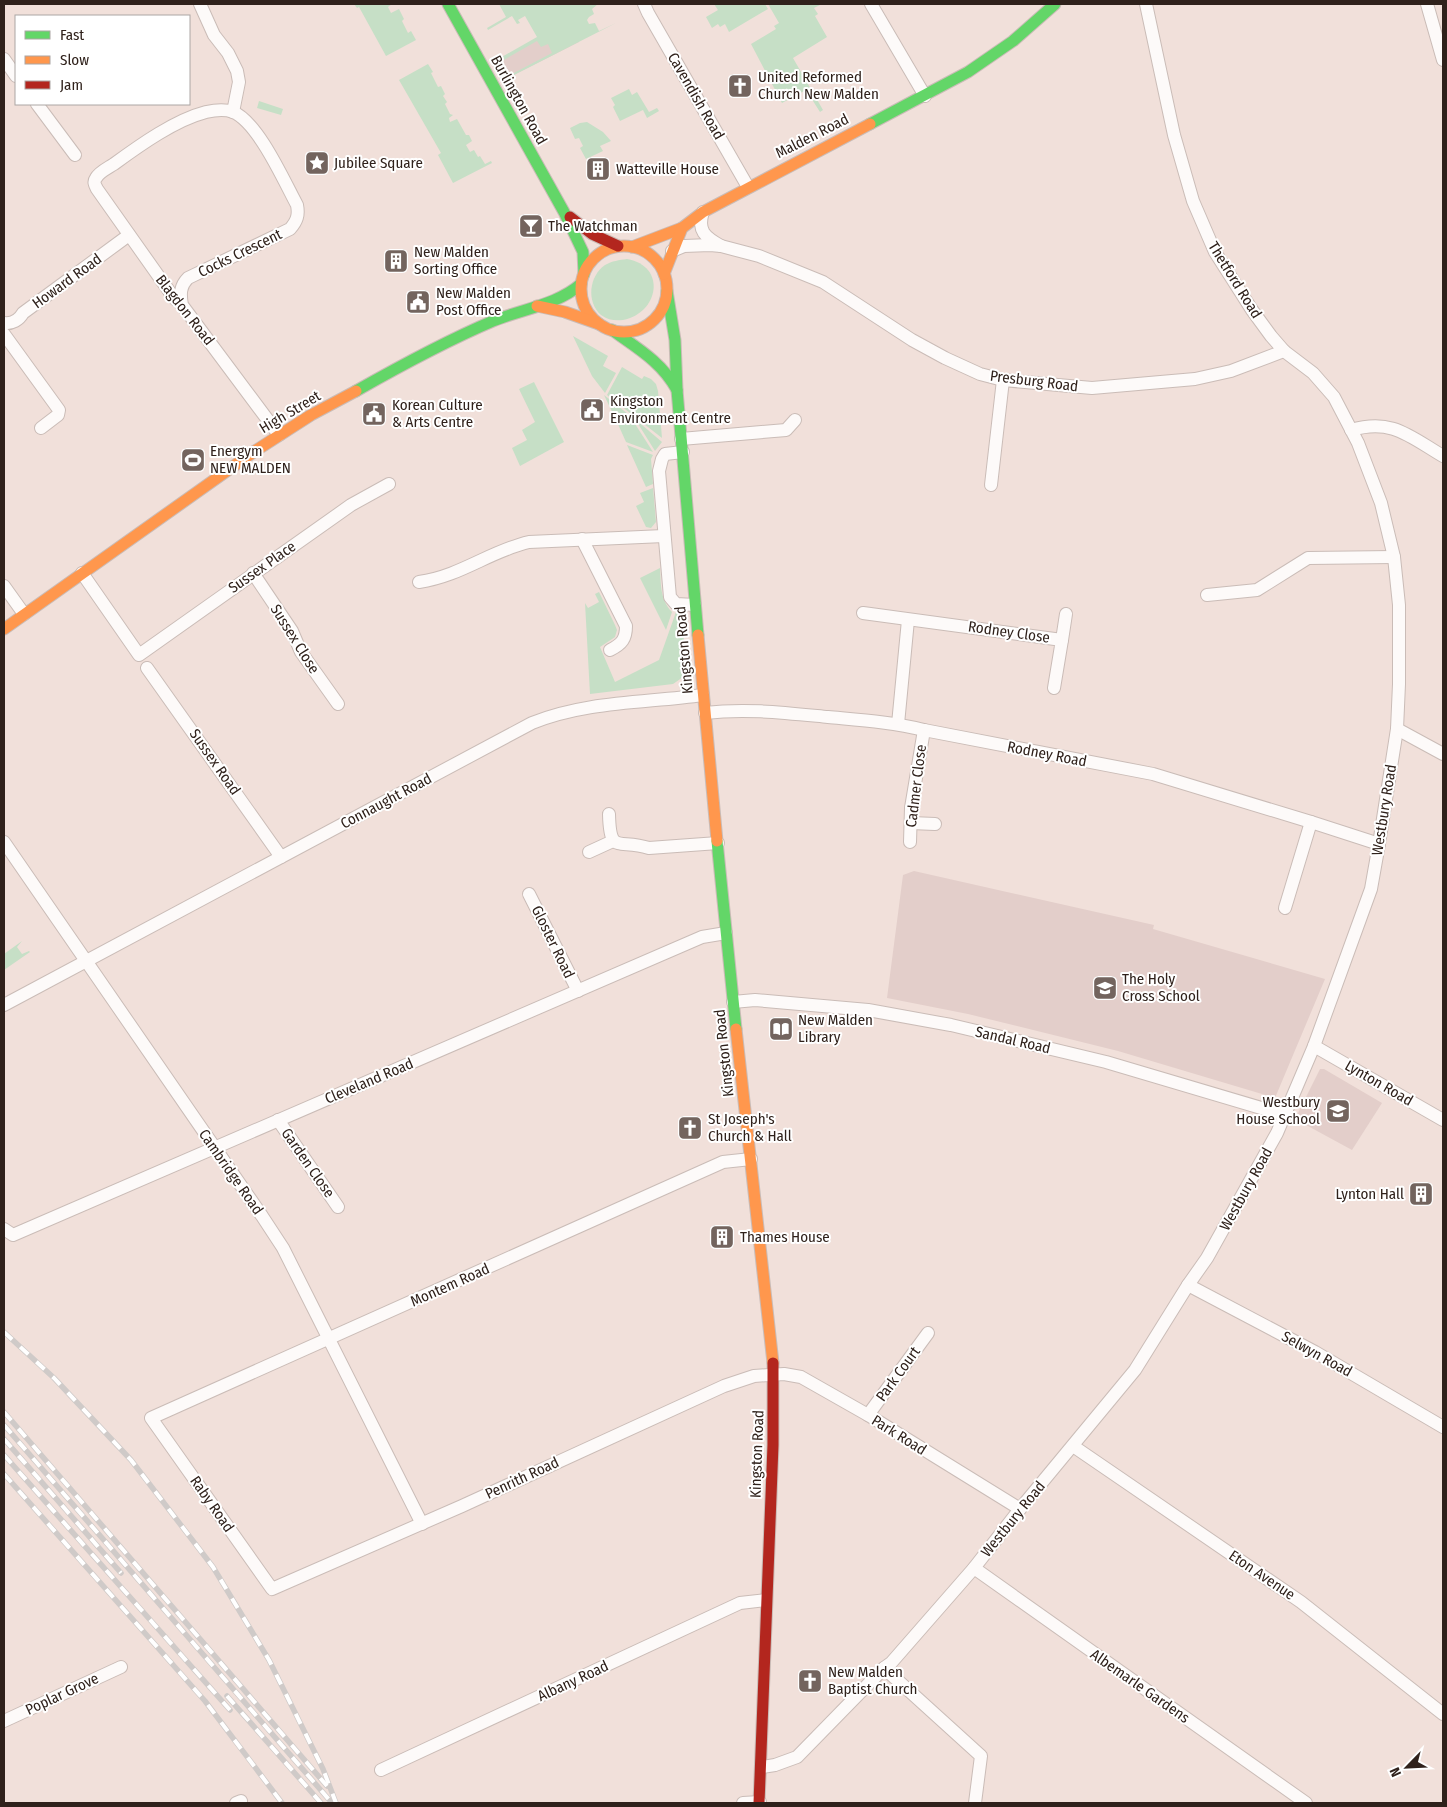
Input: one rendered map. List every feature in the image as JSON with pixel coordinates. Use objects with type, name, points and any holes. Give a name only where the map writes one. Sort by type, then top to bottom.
[{"type":"main road","name":"Burlington Road","points":[[448,4],[564,212],[583,252],[582,279]]},
{"type":"main road","name":"Malden Road","points":[[632,247],[682,228],[703,212],[748,187],[925,96],[986,60],[1013,41],[1055,4]]},
{"type":"main road","name":"Burlington Road","points":[[564,212],[583,229],[596,237],[618,246]]},
{"type":"main road","name":"Malden Road","points":[[664,274],[682,228]]},
{"type":"main road","points":[[618,246],[644,250],[660,264],[664,274],[667,291],[665,302],[660,312],[649,324],[634,331],[612,330],[599,324],[585,307],[582,296],[582,279],[594,258],[609,248],[618,246]]},
{"type":"main road","name":"High Street","points":[[4,629],[279,435],[370,383],[468,332],[495,320],[564,296],[573,291],[582,279]]},
{"type":"main road","name":"Kingston Road","points":[[667,291],[674,318],[678,366],[677,390],[695,605],[726,933],[772,1328],[774,1375],[772,1468],[760,1803]]},
{"type":"main road","name":"High Street","points":[[537,306],[556,309],[599,324]]},
{"type":"main road","name":"Kingston Road","points":[[612,330],[662,366],[671,377],[677,390]]},
{"type":"street","points":[[200,4],[214,35],[237,71],[239,82],[233,112]]},
{"type":"street","name":"Cavendish Road","points":[[644,4],[748,187]]},
{"type":"street","points":[[871,4],[925,96]]},
{"type":"street","name":"Thetford Road","points":[[1146,4],[1174,135],[1193,201],[1215,252],[1252,310],[1284,351],[1313,373],[1334,397],[1351,430]]},
{"type":"street","points":[[1427,4],[1438,18],[1443,60]]},
{"type":"street","points":[[4,59],[15,75]]},
{"type":"street","points":[[38,105],[75,155]]},
{"type":"street","name":"Blagdon Road","points":[[233,112],[219,110],[188,118],[128,154],[102,172],[94,182],[97,189],[174,298],[182,305],[279,435]]},
{"type":"street","name":"Cocks Crescent","points":[[182,305],[182,287],[188,278],[290,229],[296,222],[299,213],[297,205],[264,145],[245,120],[233,112]]},
{"type":"street","name":"Presburg Road","points":[[703,212],[700,221],[704,234],[721,246]]},
{"type":"street","name":"Howard Road","points":[[4,324],[17,320],[129,235]]},
{"type":"street","name":"Presburg Road","points":[[672,251],[684,246],[721,246],[759,256],[823,282],[912,340],[945,358],[980,374],[1003,380],[1092,388],[1195,379],[1231,371],[1284,351]]},
{"type":"street","points":[[4,334],[59,410],[58,415],[41,428]]},
{"type":"street","points":[[991,484],[1003,380]]},
{"type":"street","points":[[682,439],[786,430],[795,420]]},
{"type":"street","points":[[1351,430],[1368,425],[1396,429],[1443,456]]},
{"type":"street","name":"Westbury Road","points":[[762,1767],[775,1765],[797,1757],[891,1663],[974,1568],[1135,1370],[1207,1258],[1277,1133],[1285,1115],[1314,1046],[1371,889],[1397,729],[1399,605],[1394,557],[1381,503],[1351,430]]},
{"type":"street","points":[[683,452],[665,454],[659,471],[664,536],[670,597],[676,604],[695,605]]},
{"type":"street","name":"Sussex Place","points":[[82,573],[139,655],[351,505],[389,484]]},
{"type":"street","points":[[419,582],[437,579],[457,572],[513,546],[529,542],[664,536]]},
{"type":"street","points":[[582,539],[626,626],[626,636],[621,645],[610,650]]},
{"type":"street","points":[[1207,595],[1257,590],[1308,558],[1394,557]]},
{"type":"street","name":"Sussex Close","points":[[253,573],[292,631],[302,652],[338,704]]},
{"type":"street","points":[[4,586],[24,614]]},
{"type":"street","name":"Rodney Close","points":[[862,613],[1062,640],[1054,688]]},
{"type":"street","points":[[1062,640],[1066,614]]},
{"type":"street","points":[[898,724],[908,620]]},
{"type":"street","name":"Sussex Road","points":[[147,668],[281,857]]},
{"type":"street","name":"Connaught Road","points":[[4,1005],[532,723],[553,715],[587,707],[703,695]]},
{"type":"street","name":"Rodney Road","points":[[705,713],[735,710],[776,712],[898,724],[1152,774],[1379,844]]},
{"type":"street","points":[[1397,729],[1443,754]]},
{"type":"street","name":"Cadmer Close","points":[[910,842],[911,808],[924,730]]},
{"type":"street","points":[[609,814],[609,831],[613,842]]},
{"type":"street","points":[[1285,908],[1311,822]]},
{"type":"street","points":[[911,824],[935,824]]},
{"type":"street","name":"Cambridge Road","points":[[4,842],[283,1248],[422,1524]]},
{"type":"street","points":[[589,852],[613,842],[649,848],[718,843]]},
{"type":"street","name":"Gloster Road","points":[[529,894],[578,991]]},
{"type":"street","name":"Cleveland Road","points":[[8,1232],[278,1120],[702,936],[726,933]]},
{"type":"street","name":"Sandal Road","points":[[733,1002],[756,1000],[868,1010],[951,1026],[1115,1065],[1285,1115]]},
{"type":"street","name":"Lynton Road","points":[[1314,1046],[1443,1120]]},
{"type":"street","name":"Garden Close","points":[[278,1120],[338,1207]]},
{"type":"street","name":"Montem Road","points":[[151,1418],[723,1162],[751,1159]]},
{"type":"street","name":"Selwyn Road","points":[[1188,1285],[1315,1352],[1443,1427]]},
{"type":"street","name":"Park Court","points":[[868,1415],[928,1333]]},
{"type":"street","name":"Park Road","points":[[774,1375],[791,1375],[801,1378],[868,1415],[1020,1510]]},
{"type":"street","name":"Penrith Road","points":[[272,1589],[422,1524],[737,1380],[754,1376],[774,1375]]},
{"type":"street","name":"Raby Road","points":[[151,1418],[272,1589]]},
{"type":"street","name":"Eton Avenue","points":[[1073,1446],[1302,1602],[1443,1714]]},
{"type":"street","name":"Albemarle Gardens","points":[[974,1568],[1306,1803]]},
{"type":"street","name":"Albany Road","points":[[381,1770],[736,1604],[766,1600]]},
{"type":"street","name":"Poplar Grove","points":[[4,1721],[121,1667]]},
{"type":"street","points":[[884,1668],[981,1756],[975,1803]]},
{"type":"street","points":[[743,1803],[760,1803]]},
{"type":"shaded area","points":[[569,21],[579,42],[510,77],[501,59]]},
{"type":"shaded area","name":"The Holy Cross School","points":[[914,871],[1154,925],[1153,929],[1325,979],[1275,1098],[1118,1051],[968,1014],[887,998],[903,875]]},
{"type":"shaded area","name":"Westbury House School","points":[[1320,1069],[1324,1069],[1382,1103],[1352,1150],[1295,1119]]},
{"type":"green space","points":[[354,4],[392,4],[388,7],[391,13],[399,9],[408,33],[411,31],[416,40],[386,56],[359,7],[357,8]]},
{"type":"green space","points":[[499,4],[598,4],[592,9],[594,14],[587,20],[589,24],[595,23],[599,31],[616,23],[510,77],[510,75],[552,53],[548,44],[541,47],[537,41],[502,61],[500,58],[537,37],[525,16],[518,20],[520,23],[517,24],[512,16],[488,30],[487,28],[506,17]]},
{"type":"green space","points":[[714,4],[765,4],[768,9],[729,32],[725,24],[720,27],[718,24],[712,28],[706,17],[718,10]]},
{"type":"green space","points":[[768,4],[822,4],[814,8],[818,14],[815,16],[827,37],[793,58],[823,110],[820,112],[806,90],[782,103],[751,44],[776,29],[774,26],[779,23]]},
{"type":"green space","points":[[428,64],[438,87],[441,86],[445,94],[443,96],[447,102],[445,104],[450,114],[453,115],[449,118],[450,122],[457,119],[466,135],[469,135],[472,141],[466,145],[470,152],[474,150],[485,164],[491,161],[492,163],[453,183],[438,155],[441,153],[399,80]]},
{"type":"green space","points":[[629,89],[632,95],[637,92],[649,112],[657,108],[659,111],[647,118],[643,110],[620,121],[611,98]]},
{"type":"green space","points":[[259,101],[283,109],[281,115],[257,108]]},
{"type":"green space","points":[[587,122],[603,132],[611,141],[600,146],[603,151],[586,159],[580,148],[583,146],[579,138],[575,139],[570,128]]},
{"type":"green space","points":[[627,259],[640,263],[648,270],[653,280],[654,290],[651,299],[635,316],[623,320],[609,319],[596,310],[591,296],[593,282],[605,265]]},
{"type":"green space","points":[[573,336],[608,356],[603,366],[616,373],[605,393],[592,376]]},
{"type":"green space","points":[[622,367],[642,379],[644,376],[651,379],[656,384],[662,438],[607,395]]},
{"type":"green space","points":[[534,382],[564,442],[520,466],[512,448],[527,440],[522,430],[535,422],[519,389]]},
{"type":"green space","points":[[604,395],[628,414],[616,420]]},
{"type":"green space","points":[[630,416],[653,452],[626,442],[617,422]]},
{"type":"green space","points":[[635,419],[662,442],[655,451]]},
{"type":"green space","points":[[627,445],[653,455],[651,459],[653,484],[646,487]]},
{"type":"green space","points":[[653,488],[656,522],[651,528],[646,527],[636,506],[644,502],[640,493]]},
{"type":"green space","points":[[660,568],[663,597],[672,612],[666,630],[640,578]]},
{"type":"green space","points":[[599,592],[617,630],[615,637],[600,647],[615,682],[659,660],[676,612],[682,614],[686,669],[681,678],[673,684],[590,694],[585,603],[588,608],[599,602],[595,594]]},
{"type":"green space","points":[[22,941],[17,947],[22,954],[30,952],[4,970],[4,954]]},
{"type":"railway","points":[[4,1332],[54,1378],[131,1460],[213,1567],[269,1660],[323,1769],[336,1803]]},
{"type":"railway","points":[[4,1412],[327,1786]]},
{"type":"railway","points":[[4,1425],[332,1803]]},
{"type":"railway","points":[[4,1439],[121,1573]]},
{"type":"railway","points":[[4,1455],[230,1710]]},
{"type":"railway","points":[[4,1474],[205,1701],[282,1803]]},
{"type":"railway","points":[[227,1696],[321,1803]]},
{"type":"traffic: fast","points":[[448,4],[564,212],[583,252],[584,274]]},
{"type":"traffic: fast","points":[[870,124],[968,72],[1013,41],[1055,4]]},
{"type":"traffic: fast","points":[[356,391],[458,337],[493,321],[550,302],[572,291],[581,284]]},
{"type":"traffic: fast","points":[[667,291],[675,340],[677,390],[698,635]]},
{"type":"traffic: fast","points":[[612,330],[656,363],[677,390]]},
{"type":"traffic: fast","points":[[717,841],[736,1029]]},
{"type":"traffic: slow","points":[[664,274],[682,228],[703,212],[870,124]]},
{"type":"traffic: slow","points":[[632,247],[682,228]]},
{"type":"traffic: slow","points":[[624,246],[640,249],[648,253],[660,265],[664,273],[667,289],[664,305],[660,313],[648,325],[640,329],[624,332],[608,329],[600,325],[588,313],[584,305],[581,289],[584,273],[588,265],[600,253],[608,249],[624,246]]},
{"type":"traffic: slow","points":[[537,306],[565,312],[599,324]]},
{"type":"traffic: slow","points":[[4,629],[255,451],[311,415],[356,391]]},
{"type":"traffic: slow","points":[[698,635],[717,841]]},
{"type":"traffic: slow","points":[[736,1029],[773,1363]]},
{"type":"traffic: jam","points":[[570,217],[592,234],[618,246]]},
{"type":"traffic: jam","points":[[759,1803],[773,1445],[773,1363]]},
{"type":"place","name":"United Reformed Church New Malden","points":[[740,86]]},
{"type":"place","name":"Jubilee Square","points":[[317,163]]},
{"type":"place","name":"Watteville House","points":[[598,169]]},
{"type":"place","name":"The Watchman","points":[[531,226]]},
{"type":"place","name":"New Malden Sorting Office","points":[[396,261]]},
{"type":"place","name":"New Malden Post Office","points":[[418,302]]},
{"type":"place","name":"Kingston Environment Centre","points":[[592,410]]},
{"type":"place","name":"Korean Culture & Arts Centre","points":[[374,414]]},
{"type":"place","name":"Energym NEW MALDEN","points":[[193,460]]},
{"type":"place","name":"The Holy Cross School","points":[[1105,988]]},
{"type":"place","name":"New Malden Library","points":[[781,1029]]},
{"type":"place","name":"Westbury House School","points":[[1338,1111]]},
{"type":"place","name":"St Joseph's Church & Hall","points":[[690,1128]]},
{"type":"place","name":"Lynton Hall","points":[[1421,1194]]},
{"type":"place","name":"Thames House","points":[[722,1237]]},
{"type":"place","name":"New Malden Baptist Church","points":[[810,1681]]}]
